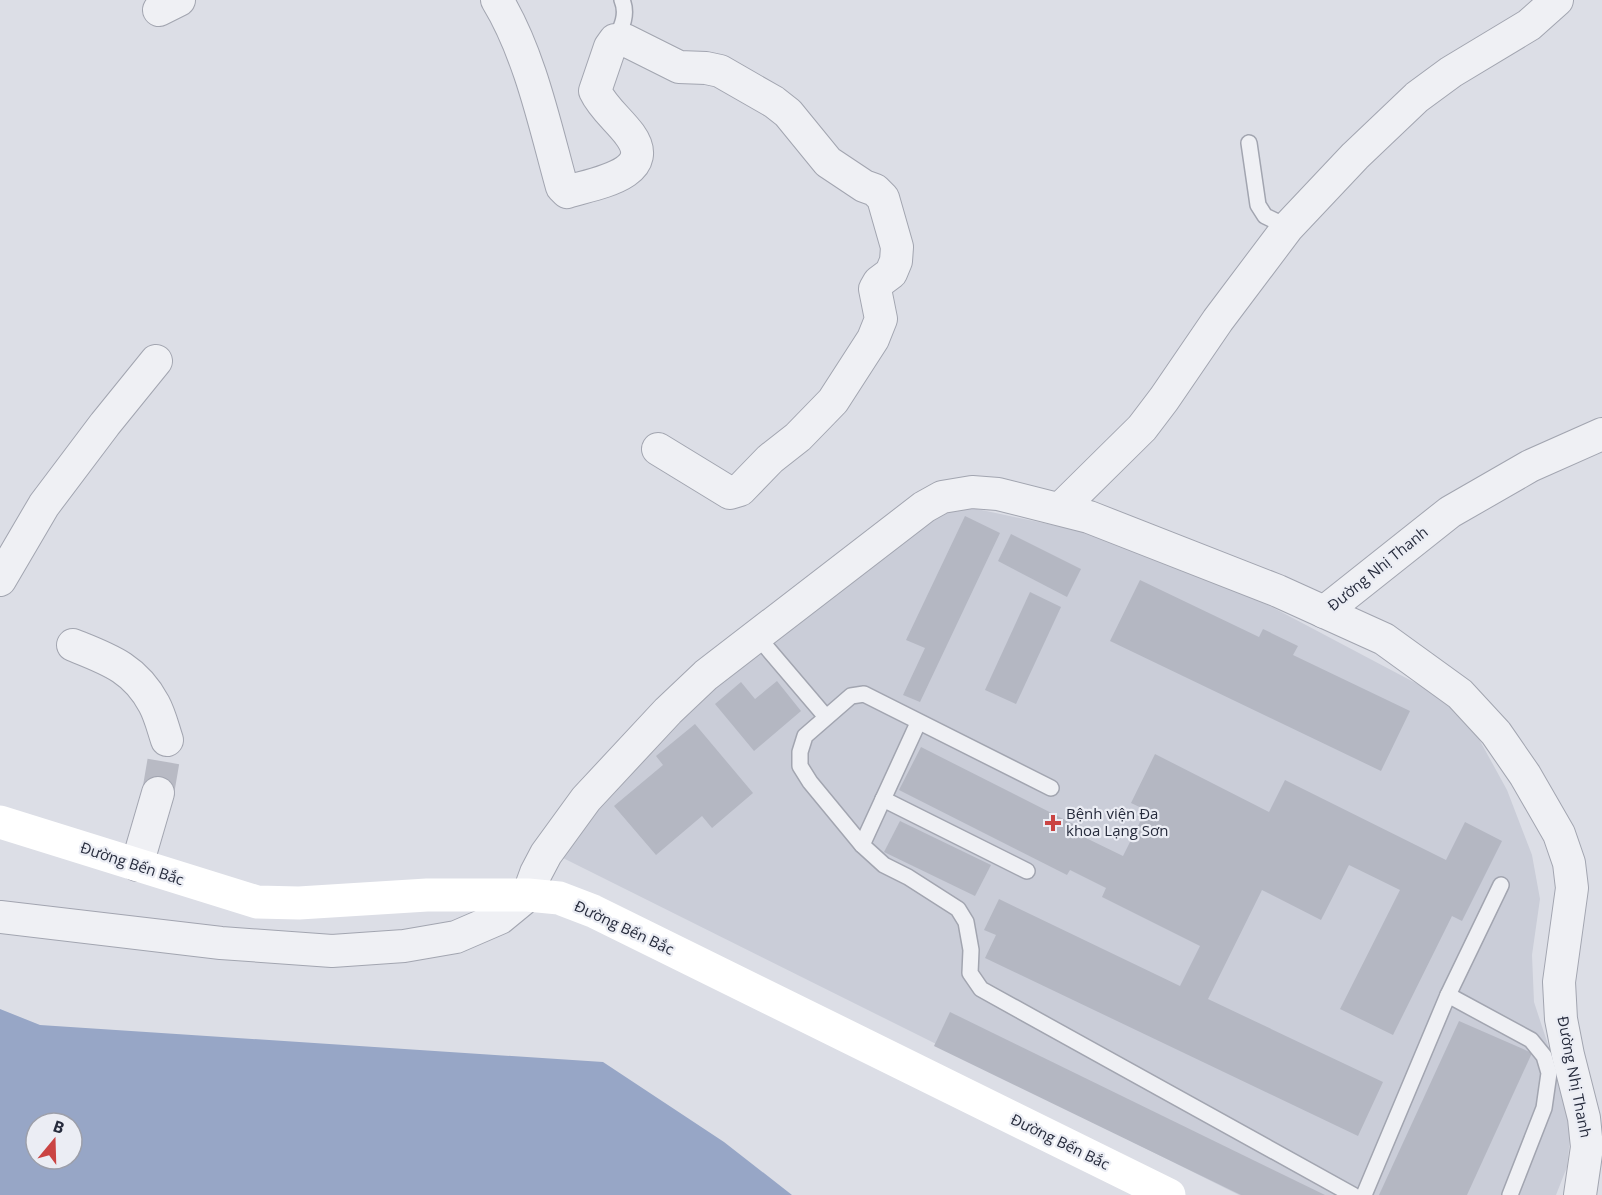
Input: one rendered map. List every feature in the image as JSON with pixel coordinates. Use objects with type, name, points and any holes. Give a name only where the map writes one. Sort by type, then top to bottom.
[{"type":"main road","name":"Đường Bến Bắc","points":[[0,822],[257,903],[427,896],[528,895],[559,898],[593,911],[1169,1195]]},
{"type":"street","points":[[496,0],[507,16],[525,64],[546,127],[562,187],[567,192],[619,176],[632,168],[636,161],[636,150],[632,137],[599,100],[594,91],[610,47],[615,40],[625,40],[679,67],[720,71],[774,102],[788,113],[828,162],[864,186],[875,190],[883,198],[897,247],[896,261],[891,273],[879,282],[875,289],[881,320],[873,339],[833,400],[798,437],[770,459],[740,490],[730,493],[658,449]]},
{"type":"street","points":[[1060,509],[1142,428],[1288,227],[1355,156],[1417,97],[1451,72],[1529,26],[1557,0]]},
{"type":"street","points":[[0,580],[44,505],[105,424],[156,362]]},
{"type":"street","name":"Đường Nhị Thanh","points":[[1580,1195],[1594,1146],[1584,1118],[1561,1018],[1559,982],[1572,888],[1569,862],[1559,834],[1514,758],[1460,694],[1384,639],[1324,612],[1450,512],[1530,466],[1602,434]]},
{"type":"street","points":[[0,917],[221,943],[332,951],[404,946],[456,937],[500,918],[528,895],[546,854],[586,799],[668,711],[706,675],[924,507],[942,497],[972,492],[998,494],[1060,509],[1278,591],[1324,612]]},
{"type":"street","points":[[73,645],[114,662],[133,675],[154,704],[167,740]]},
{"type":"street","points":[[137,865],[158,794]]},
{"type":"lane","points":[[615,40],[622,25],[625,8],[622,0]]},
{"type":"lane","points":[[1249,143],[1258,205],[1265,216],[1288,227]]},
{"type":"lane","points":[[758,636],[826,717]]},
{"type":"lane","points":[[1051,788],[864,694],[851,696],[805,736],[800,752],[800,766],[810,782],[861,845],[884,865],[908,877],[958,909],[966,922],[970,940],[970,973],[981,989],[1353,1195]]},
{"type":"lane","points":[[861,845],[918,723]]},
{"type":"lane","points":[[883,799],[1027,872]]},
{"type":"lane","points":[[1364,1195],[1448,995],[1501,885]]},
{"type":"lane","points":[[1448,995],[1531,1040],[1544,1056],[1549,1073],[1544,1108],[1510,1195]]},
{"type":"shaded area","name":"Bệnh viện Đa khoa Lạng Sơn","points":[[958,505],[1105,536],[1249,595],[1442,697],[1468,719],[1507,790],[1532,855],[1540,899],[1532,955],[1534,1002],[1572,1118],[1567,1167],[1556,1195],[1239,1195],[561,857],[621,774],[719,684],[794,623],[938,516]]},
{"type":"water","points":[[0,1009],[40,1025],[603,1062],[724,1142],[792,1195],[0,1195]]},
{"type":"building","points":[[965,516],[1000,533],[920,702],[903,695],[925,648],[906,640]]},
{"type":"building","points":[[1011,534],[1081,569],[1067,597],[998,561]]},
{"type":"building","points":[[1140,580],[1259,637],[1263,629],[1298,646],[1293,655],[1410,711],[1381,771],[1110,641]]},
{"type":"building","points":[[1030,592],[1061,607],[1016,704],[985,690]]},
{"type":"building","points":[[777,681],[801,711],[754,751],[715,704],[741,682],[755,699]]},
{"type":"building","points":[[695,724],[753,793],[712,828],[702,816],[656,855],[614,806],[663,765],[656,756]]},
{"type":"building","points":[[921,747],[1089,832],[1086,838],[1123,856],[1146,810],[1131,803],[1155,754],[1269,812],[1285,780],[1446,860],[1465,822],[1502,841],[1462,921],[1452,916],[1393,1035],[1340,1009],[1400,890],[1349,865],[1321,920],[1262,890],[1208,999],[1383,1082],[1358,1136],[985,958],[996,935],[984,930],[999,899],[1180,986],[1200,946],[1102,897],[1106,888],[1070,870],[1067,875],[899,790]]},
{"type":"building","points":[[900,821],[991,865],[975,896],[884,852]]},
{"type":"building","points":[[950,1012],[1325,1195],[1241,1195],[934,1046]]},
{"type":"building","points":[[1459,1021],[1532,1053],[1467,1195],[1379,1195]]},
{"type":"tunnel","points":[[158,793],[167,740]]},
{"type":"place","name":"Bệnh viện Đa khoa Lạng Sơn","points":[[1053,823]]}]
